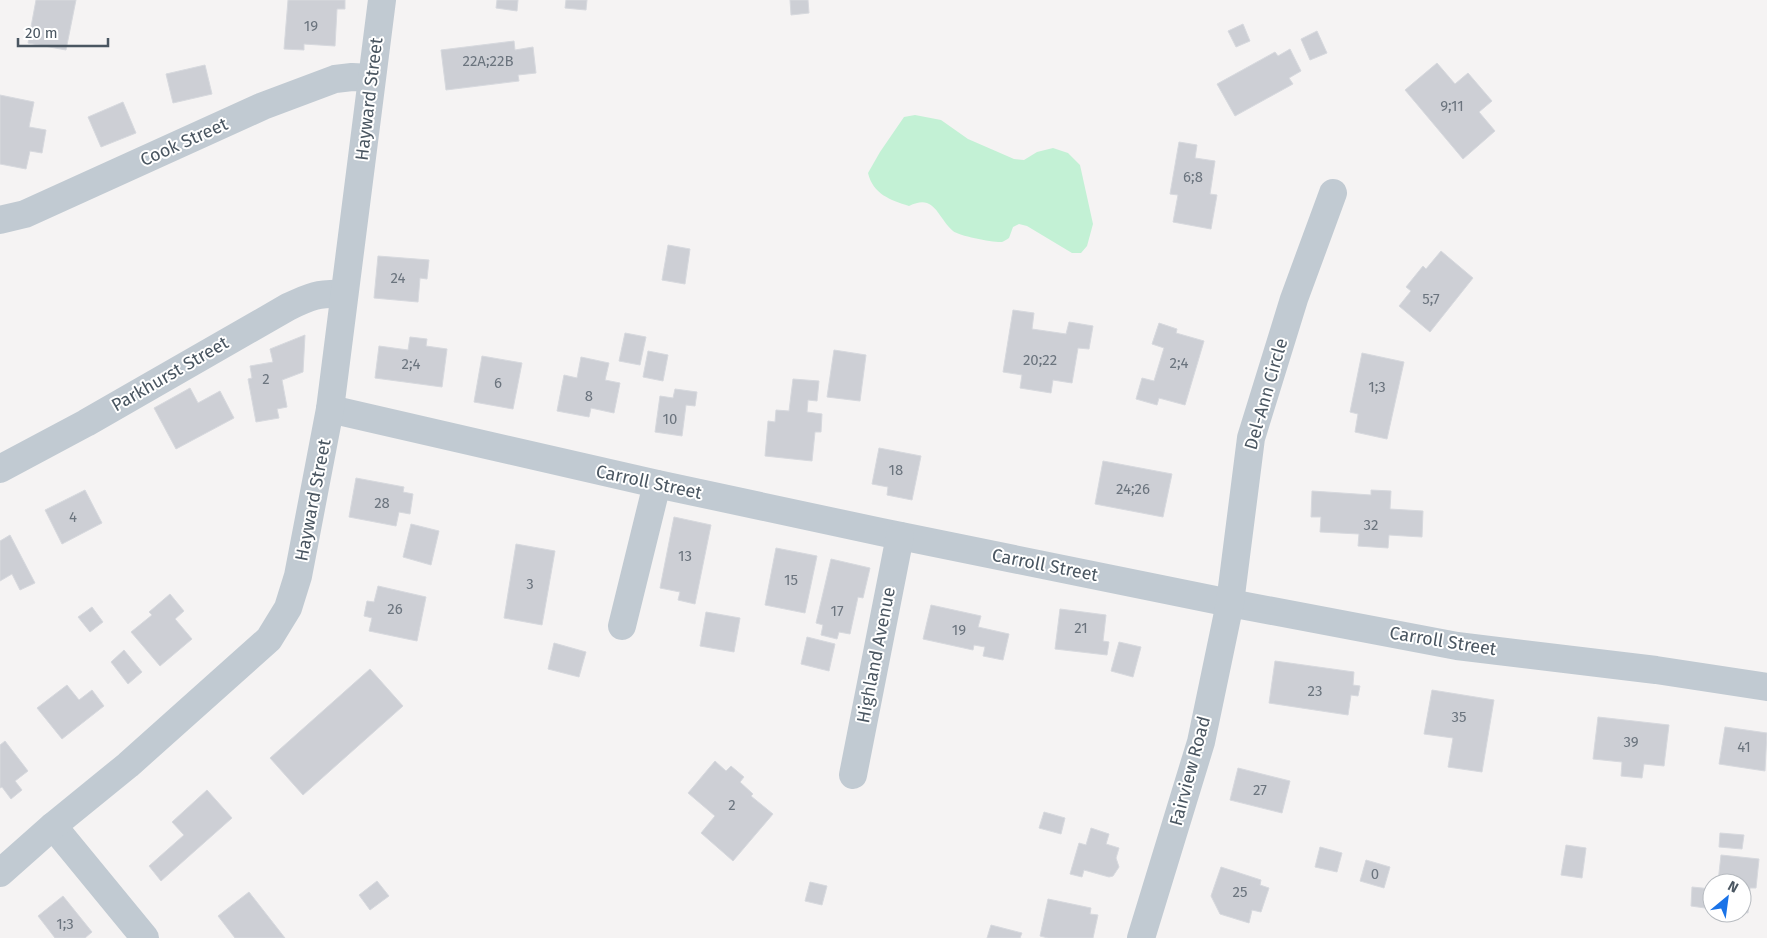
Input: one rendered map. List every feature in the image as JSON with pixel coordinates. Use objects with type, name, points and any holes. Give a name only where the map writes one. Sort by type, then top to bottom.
[{"type":"street","name":"Hayward Street","points":[[0,873],[53,826],[128,765],[269,639],[288,608],[298,576],[330,409],[382,0]]},
{"type":"street","name":"Cook Street","points":[[0,220],[25,214],[298,92],[342,77],[371,78]]},
{"type":"street","name":"Del-Ann Circle","points":[[1230,603],[1251,438],[1294,299],[1333,193]]},
{"type":"street","name":"Parkhurst Street","points":[[0,469],[86,423],[288,307],[316,294],[344,294]]},
{"type":"street","name":"Carroll Street","points":[[330,409],[657,484],[900,536],[1230,603],[1457,646],[1656,670],[1767,688]]},
{"type":"street","points":[[622,626],[657,484]]},
{"type":"street","name":"Highland Avenue","points":[[853,775],[900,536]]},
{"type":"street","name":"Fairview Road","points":[[1141,938],[1200,742],[1230,603]]},
{"type":"street","points":[[53,826],[145,938]]},
{"type":"green space","points":[[915,115],[941,120],[968,139],[1014,159],[1024,160],[1037,152],[1053,148],[1068,153],[1080,165],[1093,224],[1087,246],[1081,253],[1072,253],[1027,226],[1019,224],[1013,227],[1009,238],[1002,242],[969,237],[953,231],[935,208],[925,202],[909,206],[883,195],[874,186],[868,173],[904,117]]},
{"type":"building","points":[[36,0],[76,0],[66,50],[28,43]]},
{"type":"building","points":[[288,0],[345,0],[345,9],[337,9],[335,46],[304,44],[304,50],[284,49]]},
{"type":"building","points":[[497,0],[518,0],[517,11],[496,8]]},
{"type":"building","points":[[566,0],[587,0],[586,10],[565,8]]},
{"type":"building","points":[[790,0],[808,0],[809,13],[791,15]]},
{"type":"building","points":[[1243,24],[1250,41],[1236,47],[1228,31]]},
{"type":"building","points":[[1317,31],[1327,53],[1310,60],[1301,39]]},
{"type":"building","points":[[514,41],[515,50],[533,47],[536,73],[518,75],[519,81],[446,90],[441,50]]},
{"type":"building","points":[[1290,49],[1301,71],[1289,78],[1293,84],[1235,116],[1217,84],[1275,52],[1278,56]]},
{"type":"building","points":[[1437,63],[1455,84],[1468,73],[1492,101],[1479,112],[1495,131],[1463,159],[1405,90]]},
{"type":"building","points":[[205,65],[212,94],[173,103],[166,74]]},
{"type":"building","points":[[0,95],[34,102],[29,127],[46,130],[42,153],[30,151],[26,169],[0,164]]},
{"type":"building","points":[[123,102],[136,133],[101,147],[88,117]]},
{"type":"building","points":[[1179,142],[1197,145],[1195,158],[1215,161],[1210,194],[1217,195],[1211,229],[1173,222],[1178,195],[1170,194]]},
{"type":"building","points":[[668,245],[690,249],[685,284],[662,280]]},
{"type":"building","points":[[1441,251],[1473,278],[1430,332],[1399,306],[1411,291],[1406,287],[1423,266],[1426,269]]},
{"type":"building","points":[[378,256],[429,260],[427,279],[420,278],[418,302],[374,298]]},
{"type":"building","points":[[1013,310],[1034,313],[1032,329],[1066,334],[1069,322],[1093,326],[1089,349],[1078,348],[1072,383],[1053,380],[1051,393],[1020,388],[1022,375],[1003,372]]},
{"type":"building","points":[[1159,323],[1177,329],[1176,333],[1204,341],[1185,405],[1159,398],[1157,405],[1136,399],[1142,378],[1154,381],[1164,348],[1152,344]]},
{"type":"building","points":[[625,333],[646,337],[640,365],[619,361]]},
{"type":"building","points":[[305,335],[303,372],[282,380],[287,407],[277,409],[279,418],[256,422],[248,379],[252,378],[250,366],[273,362],[270,349]]},
{"type":"building","points":[[410,337],[427,339],[426,346],[447,349],[442,387],[375,378],[379,346],[408,350]]},
{"type":"building","points":[[834,350],[866,355],[860,401],[827,397]]},
{"type":"building","points":[[648,351],[668,355],[663,381],[643,377]]},
{"type":"building","points":[[1362,353],[1404,362],[1387,439],[1355,432],[1358,414],[1350,412]]},
{"type":"building","points":[[482,356],[522,363],[513,409],[474,402]]},
{"type":"building","points":[[581,357],[609,363],[605,380],[620,383],[614,413],[591,408],[589,417],[557,411],[564,375],[577,378]]},
{"type":"building","points":[[793,379],[819,381],[817,401],[808,400],[807,412],[822,414],[821,432],[815,432],[812,461],[765,456],[768,421],[775,422],[776,410],[789,411]]},
{"type":"building","points":[[190,388],[198,403],[220,391],[234,418],[176,449],[154,408]]},
{"type":"building","points":[[675,389],[697,392],[695,406],[686,405],[682,436],[655,432],[660,396],[673,398]]},
{"type":"building","points":[[879,448],[921,456],[912,500],[887,495],[888,487],[872,484]]},
{"type":"building","points":[[1103,461],[1172,474],[1163,517],[1095,504]]},
{"type":"building","points":[[356,478],[404,487],[403,492],[413,494],[410,514],[399,512],[396,526],[349,517]]},
{"type":"building","points":[[85,490],[102,523],[62,544],[45,510]]},
{"type":"building","points":[[1371,490],[1391,491],[1390,509],[1423,511],[1422,537],[1389,535],[1388,548],[1358,546],[1359,534],[1320,532],[1321,517],[1311,517],[1312,491],[1371,495]]},
{"type":"building","points":[[674,517],[711,525],[695,604],[678,600],[680,592],[660,588]]},
{"type":"building","points":[[411,524],[439,531],[431,565],[403,557]]},
{"type":"building","points":[[10,535],[35,583],[20,590],[12,574],[0,581],[0,541]]},
{"type":"building","points":[[516,544],[555,551],[542,625],[504,618]]},
{"type":"building","points":[[776,548],[817,556],[805,613],[765,605]]},
{"type":"building","points":[[831,559],[870,568],[863,598],[858,597],[850,634],[839,632],[837,639],[821,635],[823,625],[816,623]]},
{"type":"building","points":[[378,586],[426,597],[417,641],[369,631],[372,618],[364,616],[367,601],[374,602]]},
{"type":"building","points":[[170,594],[184,611],[175,619],[192,639],[160,666],[131,632],[152,615],[149,612]]},
{"type":"building","points":[[931,605],[981,616],[978,627],[1009,634],[1003,660],[983,656],[985,647],[974,645],[973,650],[923,639]]},
{"type":"building","points":[[92,607],[103,622],[90,632],[78,617]]},
{"type":"building","points":[[1060,609],[1106,615],[1103,641],[1109,642],[1107,655],[1055,649]]},
{"type":"building","points":[[706,612],[740,618],[734,652],[700,646]]},
{"type":"building","points":[[807,637],[835,644],[829,671],[801,664]]},
{"type":"building","points":[[1119,642],[1141,647],[1133,677],[1111,671]]},
{"type":"building","points":[[554,643],[586,652],[579,677],[548,669]]},
{"type":"building","points":[[124,650],[142,672],[128,684],[111,662]]},
{"type":"building","points":[[1275,661],[1354,672],[1353,685],[1360,686],[1358,696],[1351,695],[1348,715],[1269,703]]},
{"type":"building","points":[[370,669],[403,706],[303,795],[270,758]]},
{"type":"building","points":[[67,685],[79,700],[92,690],[104,706],[62,739],[37,708]]},
{"type":"building","points":[[1432,690],[1494,700],[1482,772],[1448,767],[1453,738],[1424,734]]},
{"type":"building","points":[[1598,717],[1669,725],[1664,766],[1644,764],[1642,778],[1621,776],[1622,762],[1593,759]]},
{"type":"building","points":[[1725,727],[1767,733],[1765,771],[1719,764]]},
{"type":"building","points":[[5,741],[28,771],[15,781],[22,790],[11,799],[2,787],[0,788],[0,745]]},
{"type":"building","points":[[715,761],[726,771],[731,766],[744,777],[740,782],[753,794],[751,796],[773,814],[733,861],[701,833],[715,816],[688,793]]},
{"type":"building","points":[[1238,768],[1290,781],[1282,813],[1230,800]]},
{"type":"building","points":[[207,790],[232,818],[161,881],[149,866],[184,835],[172,822]]},
{"type":"building","points":[[1044,812],[1065,818],[1061,834],[1039,828]]},
{"type":"building","points":[[1091,828],[1109,834],[1106,844],[1119,848],[1116,858],[1119,867],[1113,876],[1109,877],[1084,870],[1082,877],[1070,874],[1079,843],[1086,845]]},
{"type":"building","points":[[1720,833],[1744,835],[1742,849],[1719,847]]},
{"type":"building","points":[[1566,845],[1586,848],[1582,878],[1561,875]]},
{"type":"building","points":[[1320,847],[1342,853],[1337,872],[1315,867]]},
{"type":"building","points":[[1721,855],[1759,859],[1756,888],[1752,888],[1752,873],[1719,873]]},
{"type":"building","points":[[1366,860],[1390,867],[1384,888],[1360,881]]},
{"type":"building","points":[[1221,867],[1261,880],[1260,885],[1269,888],[1261,912],[1252,910],[1249,923],[1220,914],[1211,896]]},
{"type":"building","points":[[377,881],[389,896],[370,910],[359,895]]},
{"type":"building","points":[[810,882],[827,886],[822,905],[805,901]]},
{"type":"building","points":[[1692,887],[1702,888],[1702,908],[1691,906]]},
{"type":"building","points":[[249,892],[285,938],[235,938],[218,916]]},
{"type":"building","points":[[63,896],[92,932],[85,938],[55,938],[38,916]]},
{"type":"building","points":[[1048,899],[1091,908],[1090,914],[1098,915],[1093,938],[1048,938],[1040,936]]},
{"type":"building","points":[[991,925],[1022,933],[1020,938],[987,938]]}]
